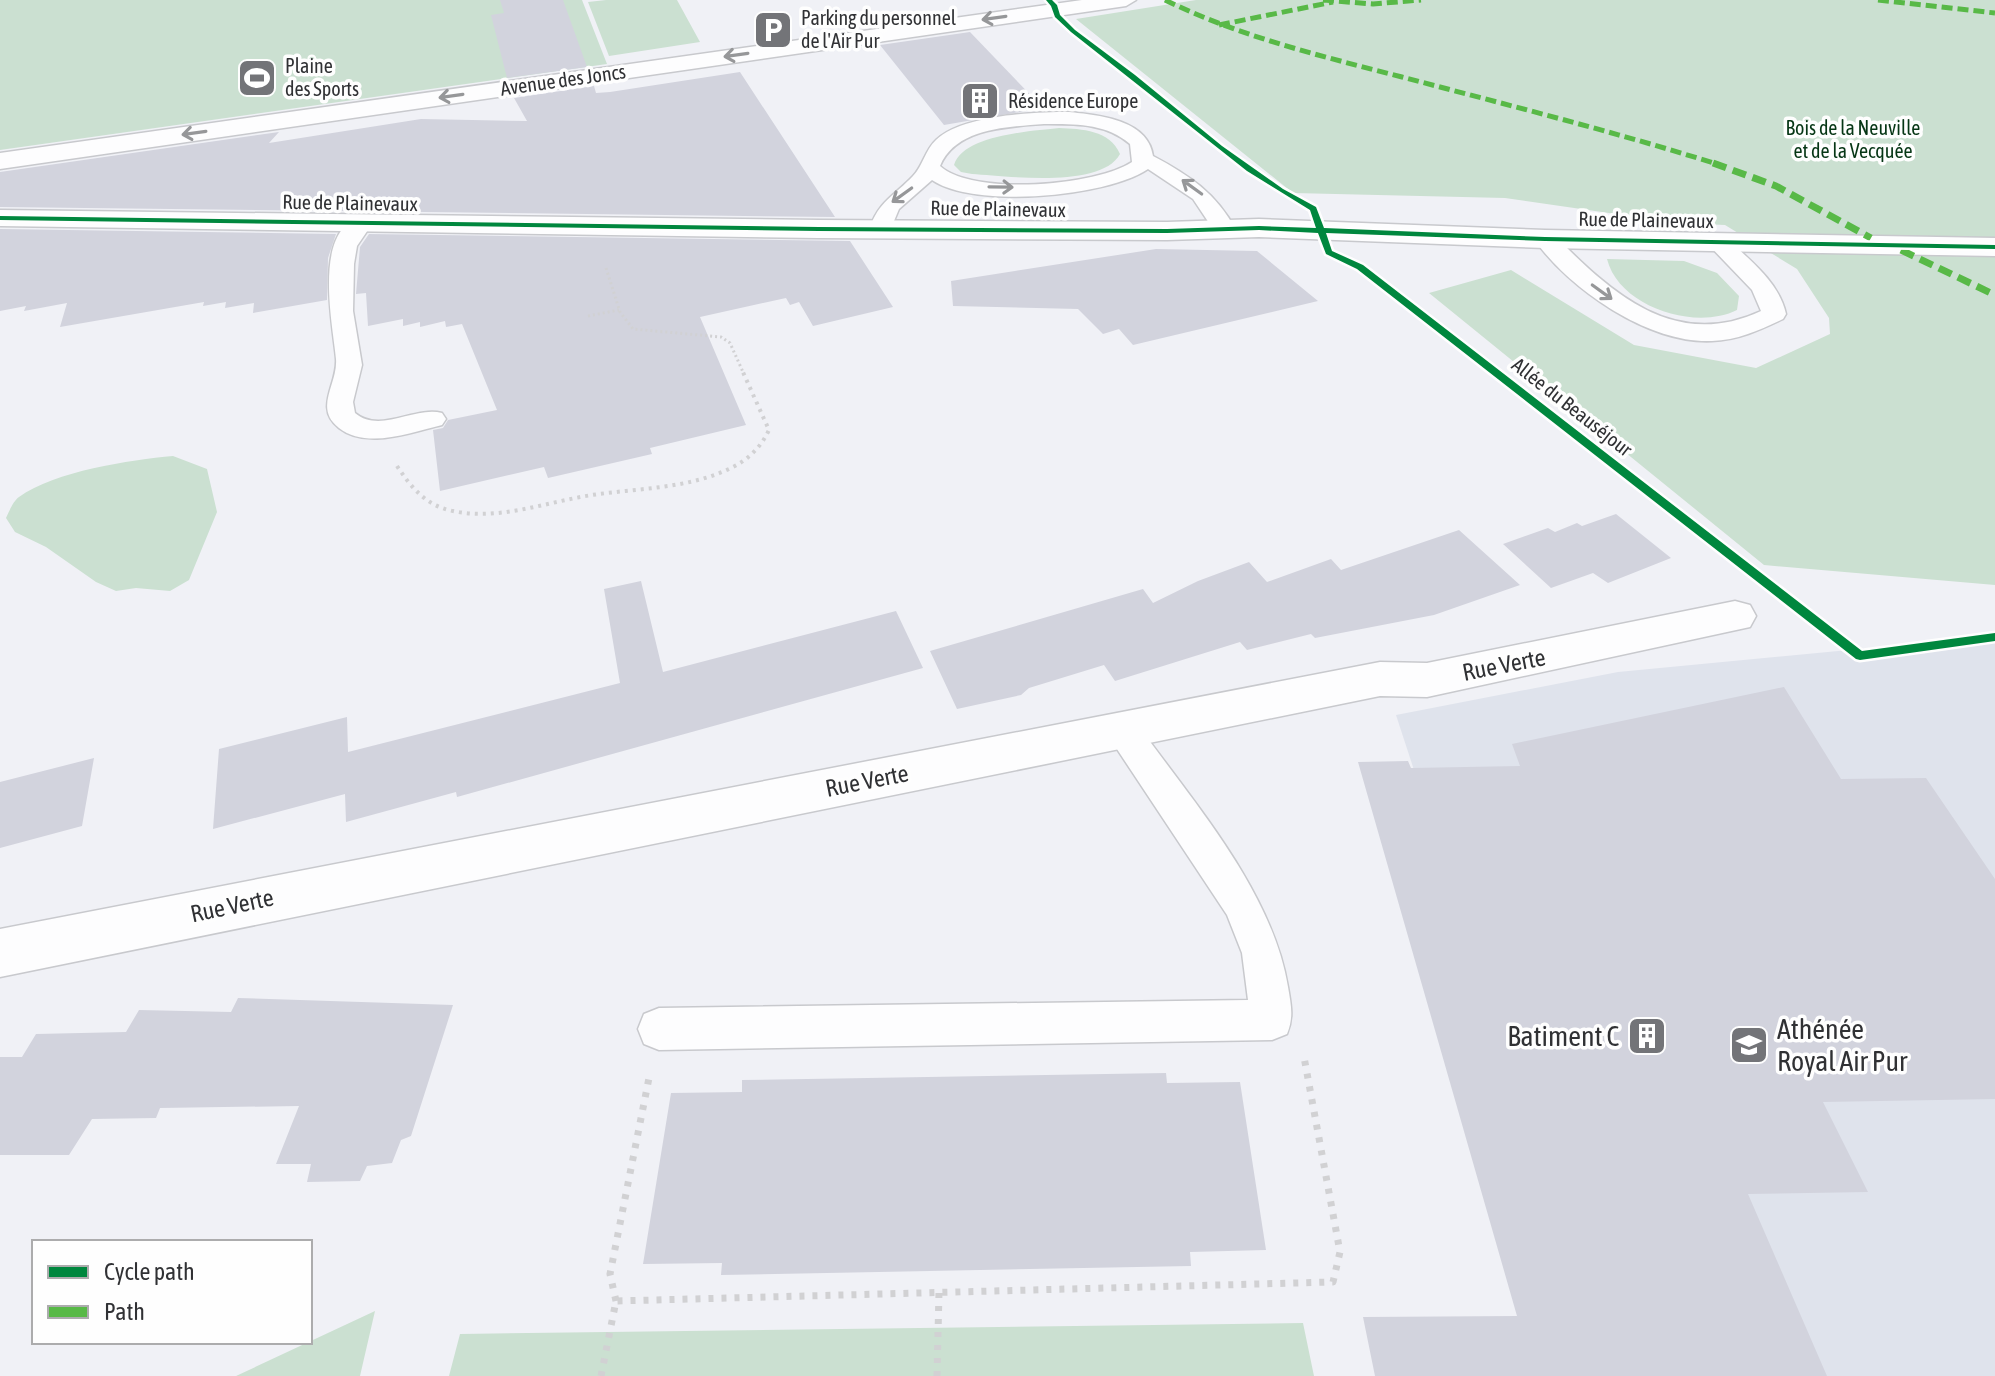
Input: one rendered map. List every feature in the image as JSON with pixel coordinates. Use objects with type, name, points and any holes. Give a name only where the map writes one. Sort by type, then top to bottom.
[{"type":"street","name":"Avenue des Joncs","points":[[0,161],[1126,0]]},
{"type":"street","name":"Rue de Plainevaux","points":[[0,218],[361,224],[1335,230],[1545,239],[1995,247]]},
{"type":"street","name":"Rue Verte","points":[[0,953],[1380,679],[1427,680],[1735,616]]},
{"type":"lane","points":[[881,228],[890,205],[921,181],[930,167],[932,155],[954,136],[1048,117],[1084,118],[1121,128],[1140,143],[1144,159],[1199,191],[1214,207],[1225,230]]},
{"type":"lane","points":[[930,167],[942,179],[961,186],[1066,188],[1120,179],[1137,170],[1144,159]]},
{"type":"lane","points":[[361,224],[345,244],[343,256],[343,331],[349,349],[349,370],[341,389],[341,412],[347,421],[359,428],[379,429],[432,419]]},
{"type":"lane","points":[[1545,239],[1584,279],[1629,310],[1678,330],[1707,335],[1746,329],[1774,314],[1774,303],[1716,241]]},
{"type":"lane","points":[[659,1029],[1272,1020],[1262,953],[1243,906],[1123,731]]},
{"type":"path","points":[[359,428],[365,442],[398,467],[410,488],[427,502],[467,513],[504,511],[694,481],[729,470],[753,454],[764,442],[769,430],[730,343],[724,337],[712,334],[644,333],[633,329],[619,310],[611,278],[603,264]]},
{"type":"path","points":[[588,316],[619,310]]},
{"type":"path","points":[[616,1301],[1333,1282],[1340,1252],[1303,1053],[1272,1020]]},
{"type":"path","points":[[601,1376],[616,1301],[610,1274],[659,1029]]},
{"type":"path","points":[[937,1376],[939,1292]]},
{"type":"shaded area","name":"Athénée Royal Air Pur","points":[[1995,636],[1995,1376],[1612,1376],[1396,715],[1618,672]]},
{"type":"green space","name":"Plaine des Sports","points":[[0,0],[582,0],[607,64],[0,150]]},
{"type":"green space","points":[[677,0],[700,42],[609,56],[588,2]]},
{"type":"green space","name":"Bois de la Neuville et de la Vecquée","points":[[1196,0],[1995,0],[1995,585],[1764,565],[1429,293],[1511,270],[1634,345],[1756,368],[1830,334],[1829,318],[1797,269],[1725,225],[1678,223],[1505,198],[1293,193],[1076,19]]},
{"type":"green space","points":[[1059,128],[1102,135],[1120,154],[1110,165],[1094,172],[1052,178],[972,174],[961,172],[954,165],[970,147],[984,141],[1016,133]]},
{"type":"green space","points":[[1607,259],[1684,261],[1717,273],[1739,296],[1737,310],[1701,318],[1661,310],[1642,302],[1626,290],[1614,276]]},
{"type":"green space","points":[[173,456],[207,469],[217,512],[189,580],[170,591],[136,588],[116,591],[96,582],[46,547],[15,532],[6,518],[19,497],[52,480],[115,464]]},
{"type":"green space","points":[[375,1311],[360,1376],[236,1376],[304,1344],[312,1344],[312,1340]]},
{"type":"green space","points":[[1303,1323],[1314,1376],[449,1376],[460,1334]]},
{"type":"building","points":[[500,0],[563,0],[587,67],[507,78],[491,15],[504,13]]},
{"type":"building","points":[[970,32],[1043,108],[944,125],[880,45]]},
{"type":"building","points":[[740,72],[835,217],[0,207],[0,172],[279,132],[269,143],[421,119],[527,121],[514,98],[594,86],[596,93],[610,92]]},
{"type":"building","points":[[0,229],[336,234],[328,258],[327,300],[253,313],[254,303],[225,308],[226,302],[203,306],[204,302],[60,327],[67,303],[24,311],[26,306],[0,311]]},
{"type":"building","points":[[369,234],[850,241],[893,307],[813,326],[799,302],[790,305],[786,298],[700,317],[746,425],[650,448],[652,454],[548,478],[544,467],[440,491],[433,430],[443,428],[448,420],[497,410],[462,324],[446,327],[445,321],[420,327],[420,322],[403,326],[403,319],[368,326],[366,293],[356,294],[360,247]]},
{"type":"building","points":[[1156,249],[1257,251],[1318,301],[1133,345],[1119,329],[1103,334],[1078,309],[953,306],[951,281]]},
{"type":"building","points":[[1616,514],[1671,558],[1608,583],[1593,573],[1551,588],[1503,544],[1548,528],[1555,532],[1577,523],[1582,526]]},
{"type":"building","points":[[1459,530],[1520,585],[1434,615],[1315,638],[1311,634],[1247,650],[1240,642],[1115,681],[1104,665],[1029,688],[1021,695],[957,709],[930,651],[1143,589],[1153,603],[1198,581],[1249,562],[1267,582],[1331,559],[1341,570]]},
{"type":"building","points":[[641,581],[663,672],[896,611],[923,668],[457,797],[456,792],[346,822],[345,794],[213,829],[219,749],[347,717],[348,752],[620,683],[604,589]]},
{"type":"building","name":"Athénée Royal Air Pur","points":[[1784,687],[1841,779],[1926,778],[1995,879],[1995,1099],[1823,1102],[1868,1192],[1748,1194],[1827,1376],[1375,1376],[1363,1317],[1517,1316],[1358,762],[1408,761],[1411,768],[1520,766],[1512,744]]},
{"type":"building","points":[[94,758],[82,826],[0,848],[0,782]]},
{"type":"building","points":[[238,998],[453,1005],[411,1136],[401,1140],[392,1163],[367,1166],[360,1181],[307,1182],[311,1164],[276,1164],[299,1106],[160,1108],[156,1118],[92,1119],[69,1155],[0,1155],[0,1057],[22,1057],[36,1034],[126,1032],[139,1010],[231,1012]]},
{"type":"building","points":[[1166,1073],[1167,1083],[1240,1082],[1266,1250],[1190,1252],[1191,1266],[721,1275],[722,1263],[643,1264],[671,1093],[742,1092],[742,1080]]},
{"type":"marked path","points":[[1165,0],[1219,25],[1275,44],[1610,132],[1742,172],[1776,186],[1838,223],[1871,238]]},
{"type":"marked path","points":[[1323,0],[1373,4],[1421,0]]},
{"type":"marked path","points":[[1878,0],[1995,13]]},
{"type":"marked path","points":[[1219,25],[1333,2]]},
{"type":"marked path","points":[[1901,250],[1995,295]]},
{"type":"cycle path","name":"Allée du Beauséjour","points":[[1049,0],[1057,16],[1073,31],[1249,169],[1313,209],[1329,252],[1360,267],[1860,656],[1995,637]]},
{"type":"cycle path","points":[[0,218],[819,229],[1167,231],[1259,228],[1545,239],[1995,247]]},
{"type":"place","name":"Parking du personnel de l'Air Pur","points":[[773,30]]},
{"type":"place","name":"Plaine des Sports","points":[[257,78]]},
{"type":"place","name":"Résidence Europe","points":[[980,101]]},
{"type":"place","name":"Batiment C","points":[[1647,1036]]},
{"type":"place","name":"Athénée Royal Air Pur","points":[[1749,1045]]}]
